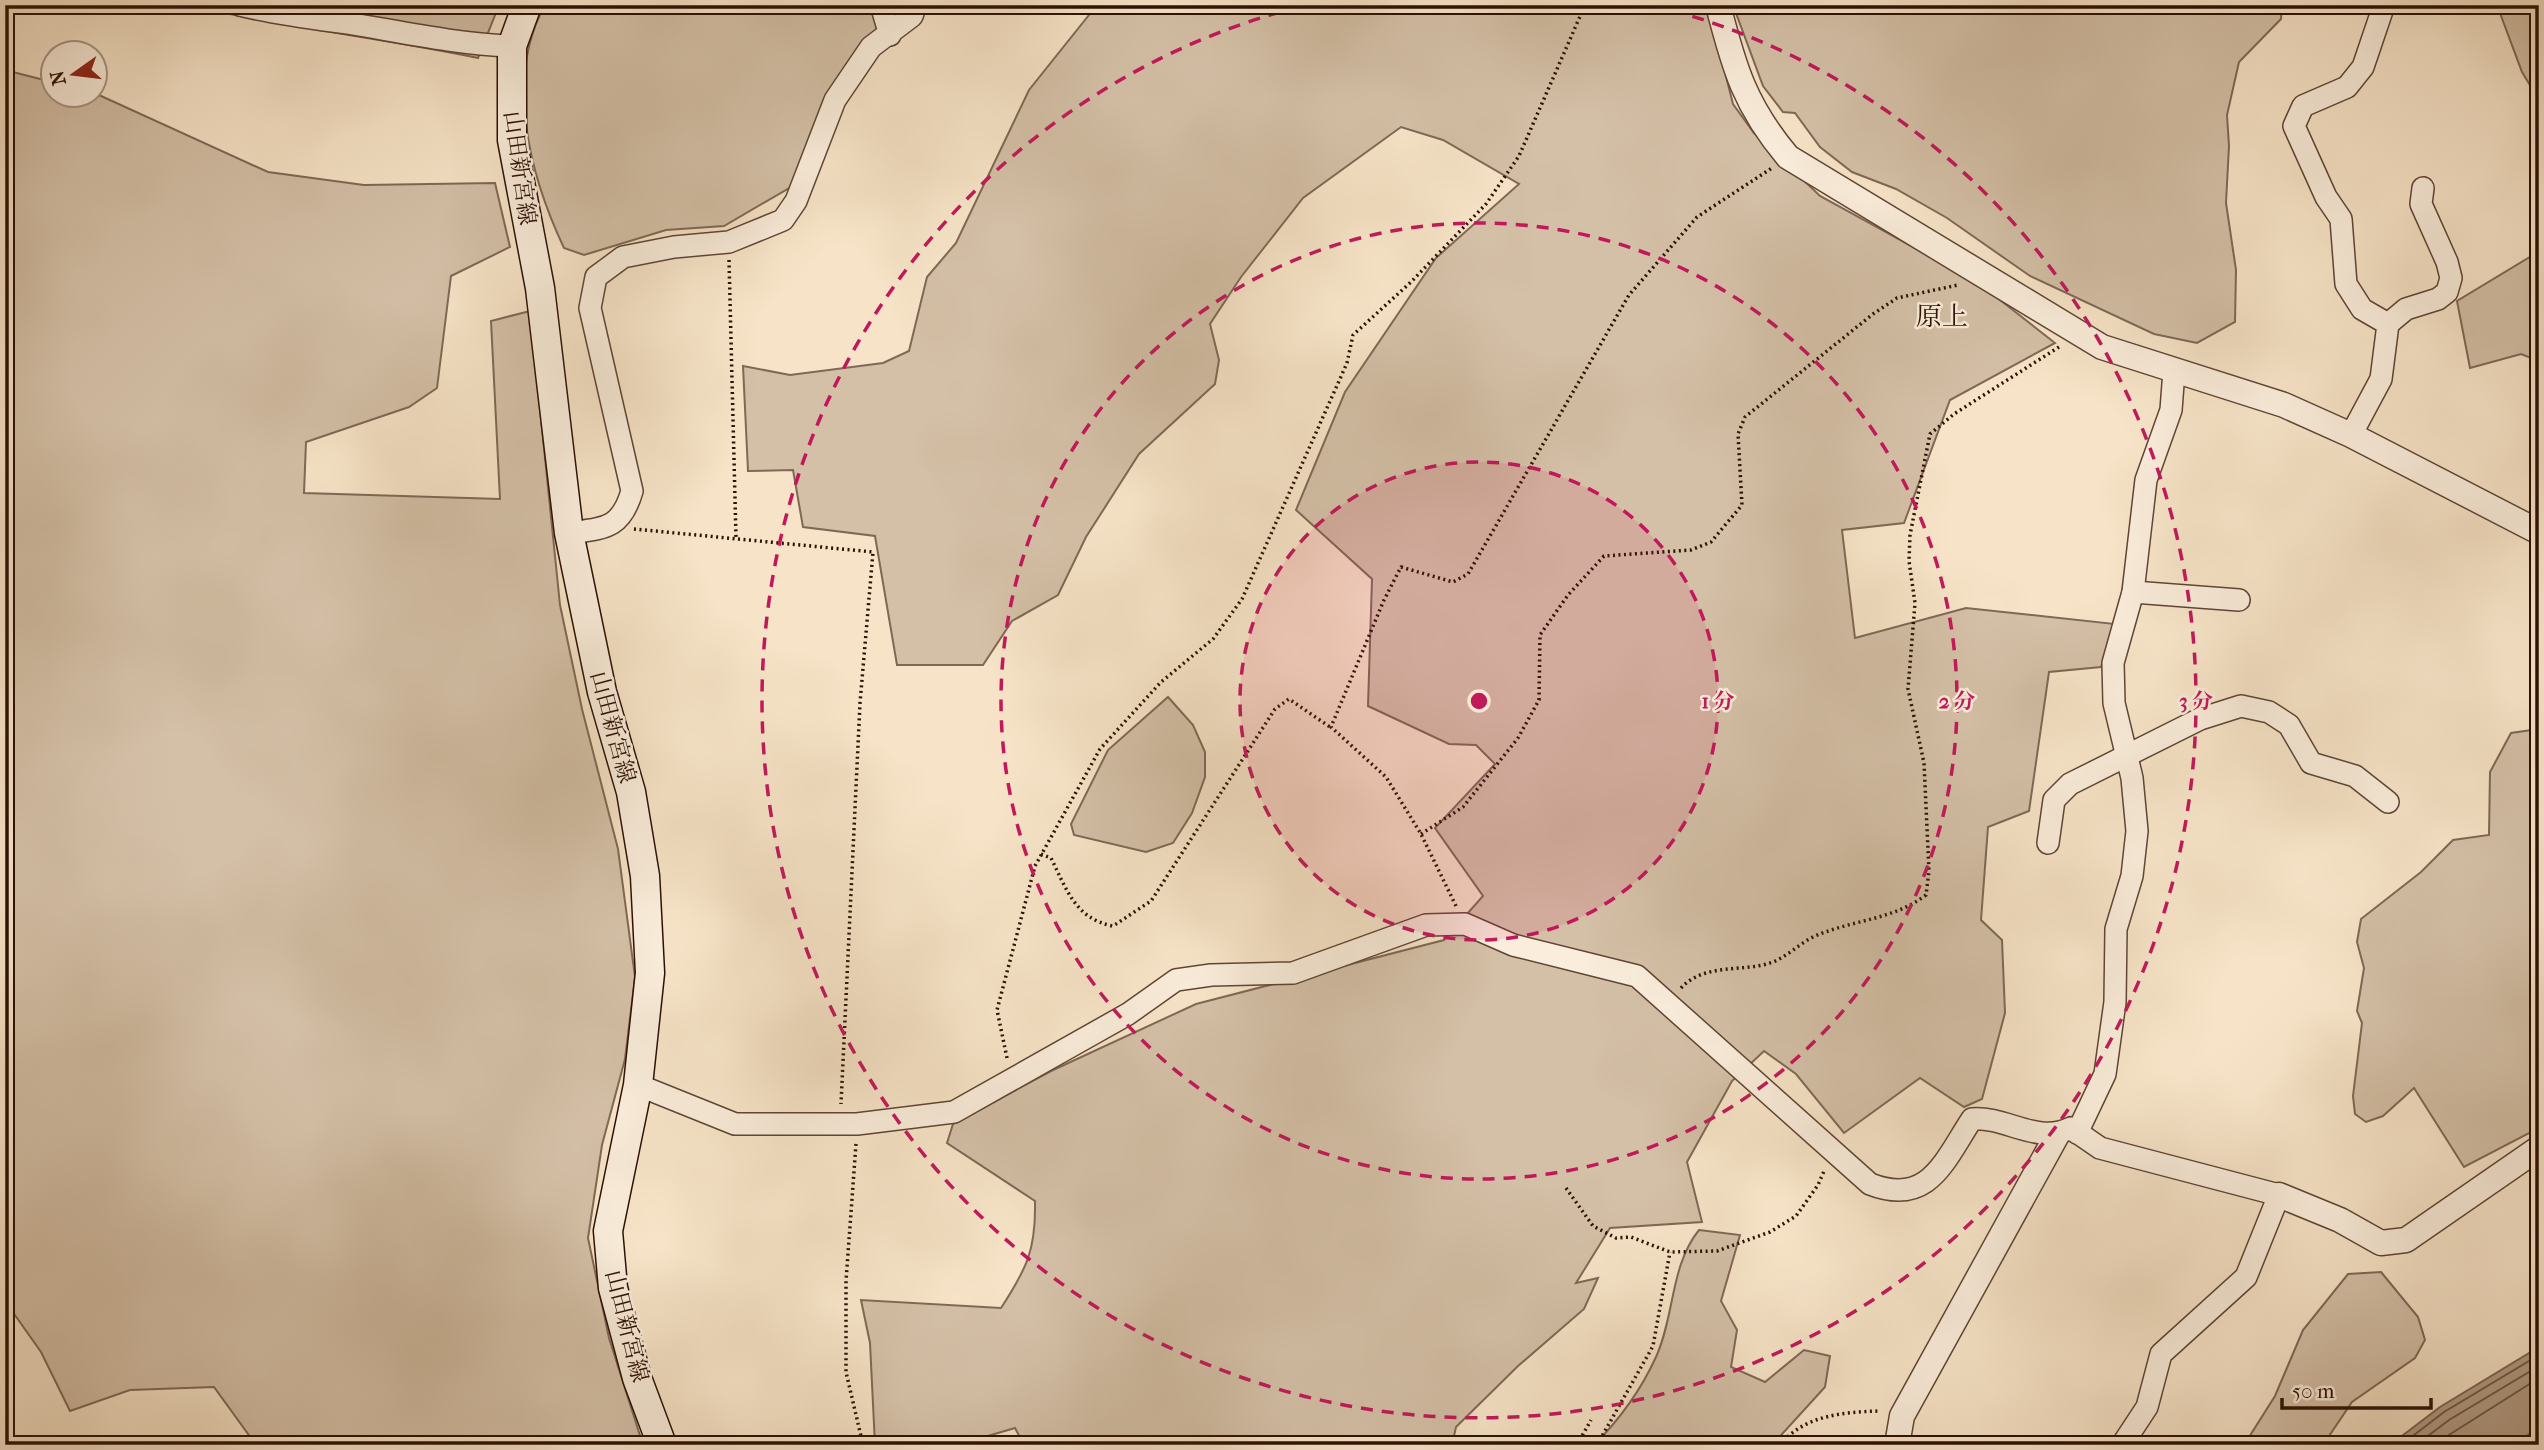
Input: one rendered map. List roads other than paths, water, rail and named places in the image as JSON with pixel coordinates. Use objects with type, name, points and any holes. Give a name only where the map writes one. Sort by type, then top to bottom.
[{"type":"main road","name":"山田新宮線","points":[[527,5],[512,46],[512,140],[540,288],[569,533],[603,692],[631,792],[645,876],[650,973],[638,1085],[608,1231],[613,1287],[637,1378],[662,1445]]},
{"type":"street","points":[[240,5],[280,16],[346,23],[467,45],[512,46]]},
{"type":"street","points":[[881,5],[890,35]]},
{"type":"street","points":[[569,533],[607,527],[626,512],[632,491],[590,308],[597,277],[623,257],[674,247],[729,242],[783,220],[796,201],[835,100],[871,47],[912,16],[916,5]]},
{"type":"street","points":[[1718,5],[1734,70],[1761,125],[1788,157],[2102,347],[2284,405],[2351,435],[2539,532]]},
{"type":"street","points":[[2384,5],[2364,67],[2347,87],[2303,106],[2294,126],[2326,197],[2341,219],[2346,284],[2362,309],[2388,324]]},
{"type":"street","points":[[2351,435],[2381,379],[2388,324],[2406,309],[2438,299],[2447,292],[2451,278],[2447,262],[2421,204],[2423,188]]},
{"type":"street","points":[[1897,1445],[1902,1416],[2105,1074],[2115,1002],[2116,929],[2132,876],[2137,831],[2133,778],[2114,703],[2113,663],[2133,592],[2146,480],[2171,410],[2174,371]]},
{"type":"street","points":[[2133,592],[2239,600]]},
{"type":"street","points":[[2048,843],[2054,800],[2070,784],[2127,758],[2200,719],[2241,706],[2269,712],[2289,725],[2311,763],[2355,776],[2388,802]]},
{"type":"street","points":[[638,1085],[735,1124],[848,1123],[954,1112],[1128,1014],[1176,980],[1211,975],[1293,973],[1426,925],[1465,924],[1514,945],[1637,976],[1870,1184],[1890,1192],[1915,1189],[1932,1180],[1972,1119],[1989,1117],[2026,1131],[2067,1134],[2100,1147],[2279,1195],[2340,1220],[2381,1243],[2406,1240],[2539,1148]]},
{"type":"street","points":[[2122,1445],[2147,1407],[2161,1354],[2246,1277],[2279,1195]]},
{"type":"water","points":[[2539,1347],[2539,1424],[2518,1445],[2390,1445],[2440,1407]]},
{"type":"district","name":"原上","points":[[1942,316]]}]
